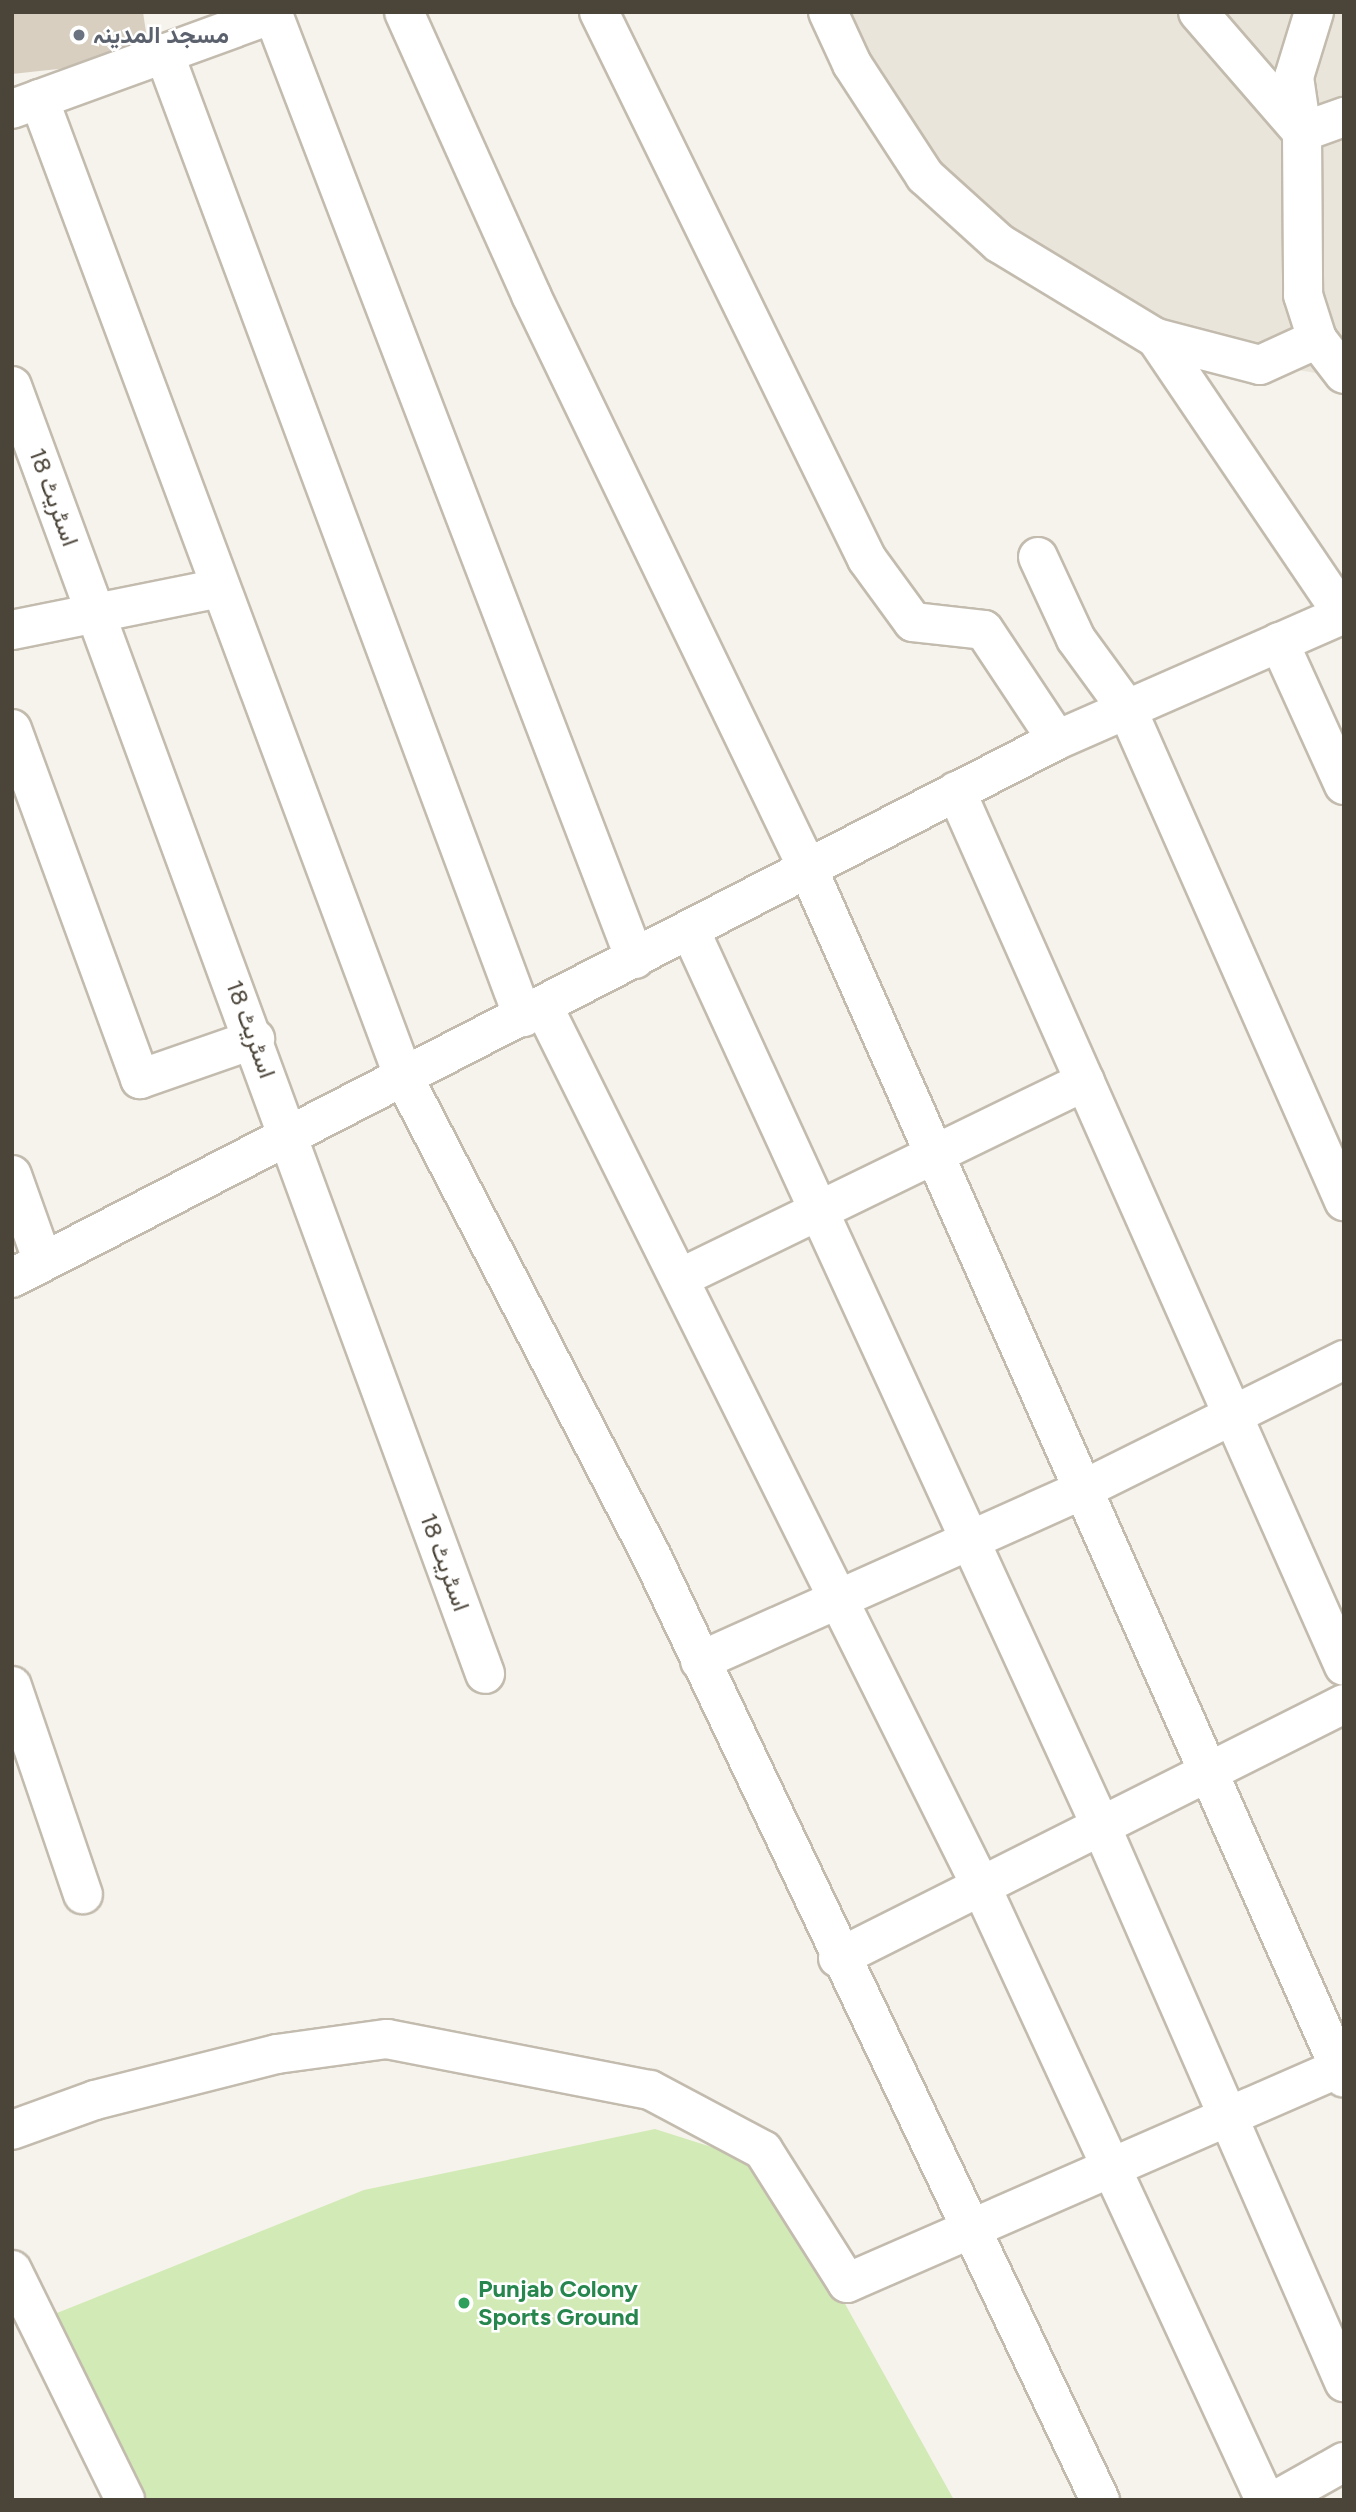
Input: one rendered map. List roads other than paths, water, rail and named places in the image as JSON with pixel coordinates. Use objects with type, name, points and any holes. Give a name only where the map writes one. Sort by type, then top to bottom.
[{"type":"street","points":[[12,2130],[95,2100],[277,2054],[387,2039],[650,2090],[762,2150],[847,2283],[1225,2118],[1342,2071],[1212,1770],[808,869],[531,295],[404,12]]},
{"type":"street","points":[[599,12],[867,559],[913,622],[984,630],[1057,740]]},
{"type":"street","points":[[828,12],[852,64],[925,176],[999,243],[1156,338],[1259,365],[1317,339]]},
{"type":"street","points":[[1198,12],[1302,132]]},
{"type":"street","points":[[1314,12],[1293,77],[1302,132],[1303,295],[1317,339],[1344,374]]},
{"type":"street","points":[[635,959],[273,14],[26,104],[221,587],[404,1078],[700,1661],[838,1958],[1100,2500]]},
{"type":"street","points":[[164,53],[533,1011],[682,1277],[981,1886],[1108,2169],[1265,2500]]},
{"type":"street","points":[[1302,132],[1344,117]]},
{"type":"street","points":[[12,1175],[28,1270],[1057,740],[1343,614],[1156,338]]},
{"type":"street","name":"اسٹریٹ 18","points":[[12,386],[291,1136],[485,1674]]},
{"type":"street","points":[[1038,557],[1076,639],[1126,709],[1344,1201]]},
{"type":"street","points":[[12,630],[96,610],[221,587]]},
{"type":"street","points":[[1279,642],[1344,785]]},
{"type":"street","points":[[12,729],[140,1079],[255,1039]]},
{"type":"street","points":[[956,792],[1344,1667]]},
{"type":"street","points":[[690,930],[967,1542],[1101,1826],[1225,2118],[1344,2382]]},
{"type":"street","points":[[682,1277],[819,1215],[1085,1081]]},
{"type":"street","points":[[700,1661],[1086,1488],[1344,1360]]},
{"type":"street","points":[[12,1686],[83,1894]]},
{"type":"street","points":[[838,1958],[1344,1704]]},
{"type":"street","points":[[12,2270],[125,2500]]},
{"type":"street","points":[[1276,2500],[1344,2462]]},
{"type":"place","name":"مسجد المدینہ","points":[[79,35]]},
{"type":"place","name":"Punjab Colony Sports Ground","points":[[464,2303]]}]
